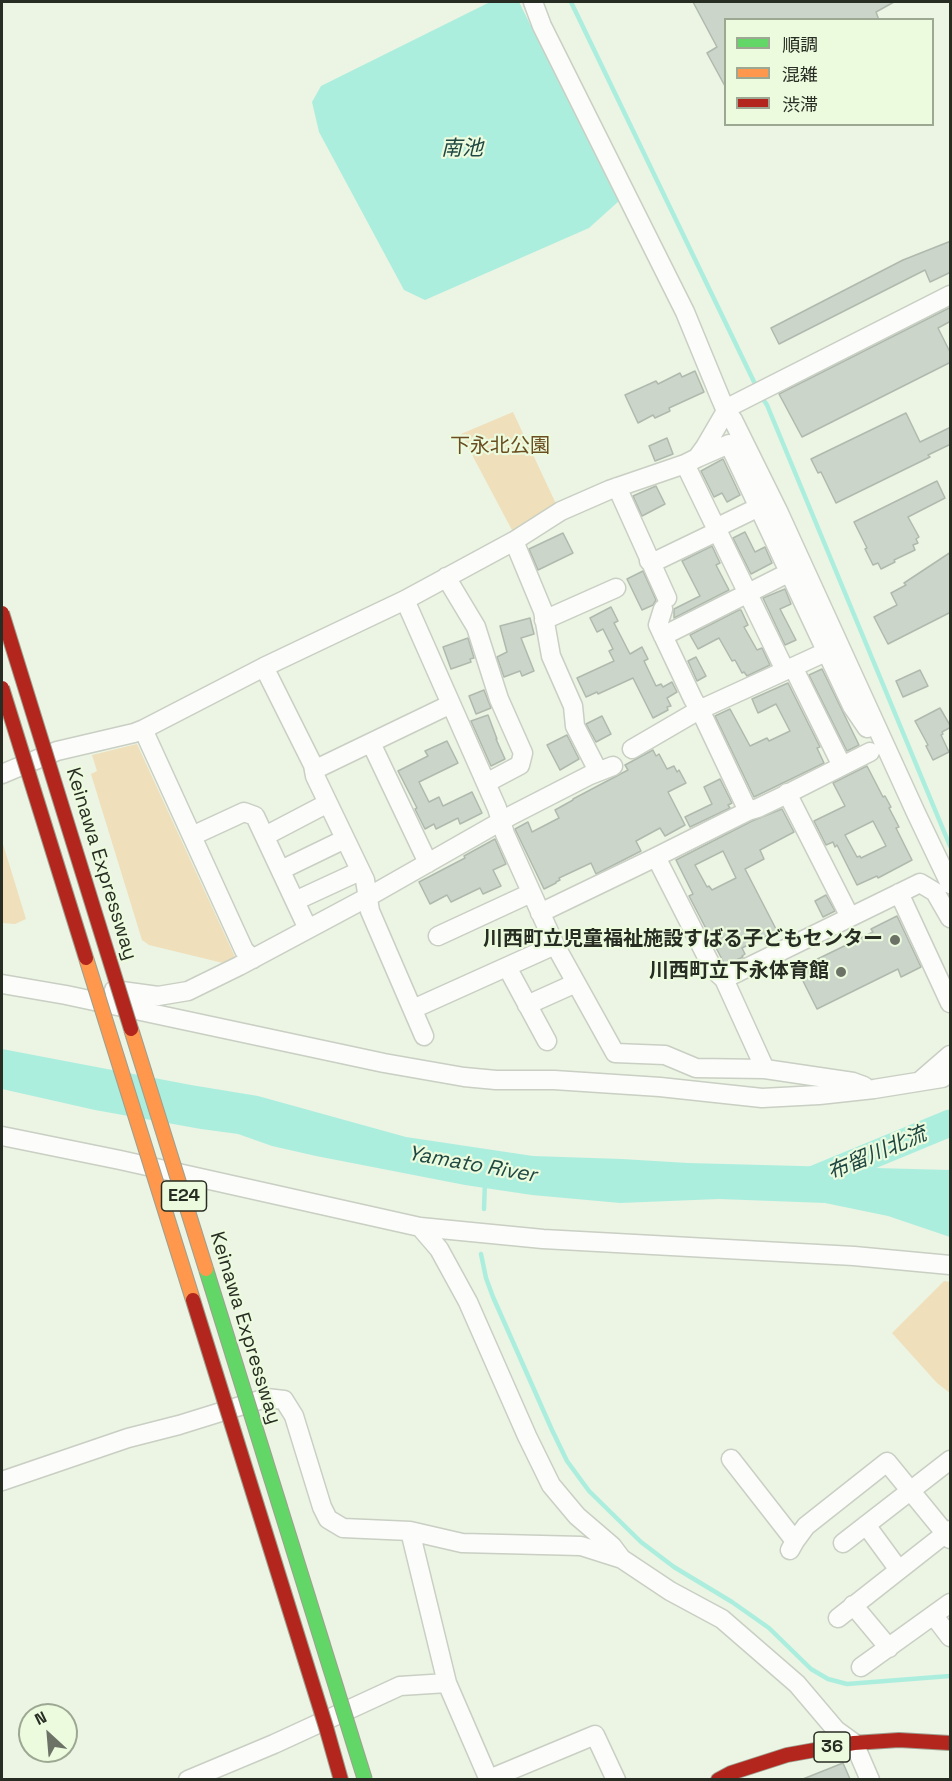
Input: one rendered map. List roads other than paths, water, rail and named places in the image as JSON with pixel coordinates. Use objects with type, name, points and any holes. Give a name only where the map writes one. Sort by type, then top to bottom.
[{"type":"main road","name":"Keinawa Expressway","points":[[2,613],[365,1779]]},
{"type":"main road","name":"E24","points":[[2,688],[341,1779]]},
{"type":"main road","name":"36","points":[[718,1779],[787,1755],[854,1743],[949,1740]]},
{"type":"street","points":[[533,2],[542,26],[685,312],[723,416],[729,444],[852,706],[867,728],[878,730]]},
{"type":"street","points":[[691,461],[705,447],[723,416],[733,405],[951,295]]},
{"type":"street","points":[[723,416],[734,420],[951,884]]},
{"type":"street","points":[[2,774],[57,751],[144,729],[264,667],[405,600],[514,541],[561,511],[729,444]]},
{"type":"street","points":[[691,461],[717,530],[783,666],[795,671],[842,766]]},
{"type":"street","points":[[617,487],[665,603],[658,625],[748,811]]},
{"type":"street","points":[[649,561],[658,560],[712,534],[722,525],[759,507]]},
{"type":"street","points":[[66,995],[91,987],[158,996],[188,991],[253,959],[501,822],[605,769],[575,726],[573,706],[551,656],[543,611],[514,541]]},
{"type":"street","points":[[663,636],[790,572]]},
{"type":"street","points":[[446,577],[476,627],[499,699],[523,753],[520,765],[486,783]]},
{"type":"street","points":[[544,620],[616,588]]},
{"type":"street","points":[[405,600],[497,808],[540,913],[555,945],[615,1053],[665,1055],[696,1068],[765,1069],[853,1082],[874,1089]]},
{"type":"street","points":[[632,748],[699,710],[828,651]]},
{"type":"street","points":[[264,667],[313,765],[315,776],[365,880],[370,911],[424,1035]]},
{"type":"street","points":[[314,770],[451,704]]},
{"type":"street","points":[[144,729],[244,950],[253,959]]},
{"type":"street","points":[[371,743],[428,863]]},
{"type":"street","points":[[540,913],[870,752]]},
{"type":"street","points":[[787,793],[850,917]]},
{"type":"street","points":[[265,836],[328,803]]},
{"type":"street","points":[[192,836],[244,812],[255,816],[308,929]]},
{"type":"street","points":[[281,870],[345,839]]},
{"type":"street","points":[[656,857],[713,969],[724,979],[765,1069]]},
{"type":"street","points":[[295,901],[360,871]]},
{"type":"street","points":[[724,979],[920,883],[935,892],[951,918]]},
{"type":"street","points":[[438,936],[531,893]]},
{"type":"street","points":[[899,893],[951,1003]]},
{"type":"street","points":[[412,1009],[555,945]]},
{"type":"street","points":[[507,967],[547,1041]]},
{"type":"street","points":[[527,1005],[576,983]]},
{"type":"street","points":[[2,984],[66,995],[384,1063],[464,1077],[660,1087],[762,1098],[874,1089],[942,1078],[951,1073]]},
{"type":"street","points":[[919,1082],[951,1055]]},
{"type":"street","points":[[2,1136],[420,1227],[543,1239],[854,1256],[951,1265]]},
{"type":"street","points":[[420,1227],[439,1249],[468,1302],[551,1485],[577,1516],[612,1546],[622,1559]]},
{"type":"street","points":[[2,1481],[128,1438],[266,1398],[284,1400],[294,1416],[322,1507],[328,1519],[343,1528],[410,1531],[462,1543],[580,1546],[622,1559],[670,1591],[722,1619],[797,1684],[836,1730],[854,1743],[870,1779]]},
{"type":"street","points":[[731,1460],[792,1546],[806,1526],[887,1462],[949,1534],[838,1618]]},
{"type":"street","points":[[843,1543],[951,1460]]},
{"type":"street","points":[[866,1525],[899,1570]]},
{"type":"street","points":[[410,1531],[447,1683],[488,1779],[595,1735],[616,1779]]},
{"type":"street","points":[[861,1667],[951,1603]]},
{"type":"street","points":[[853,1605],[889,1648]]},
{"type":"street","points":[[934,1616],[951,1637]]},
{"type":"street","points":[[198,1777],[400,1686],[447,1683]]},
{"type":"water","name":"南池","points":[[519,2],[619,201],[589,228],[425,300],[404,290],[319,132],[312,102],[321,86],[488,3]]},
{"type":"water","name":"Yamato River","points":[[2,1049],[258,1096],[406,1137],[533,1156],[950,1170],[950,1237],[888,1216],[825,1203],[719,1199],[620,1203],[532,1195],[465,1185],[316,1156],[272,1146],[238,1134],[95,1110],[2,1089]]},
{"type":"waterway","points":[[571,2],[757,388]]},
{"type":"waterway","points":[[761,396],[767,405],[950,846]]},
{"type":"waterway","name":"布留川北流","points":[[812,1180],[950,1123]]},
{"type":"waterway","name":"Yamato River","points":[[484,1209],[485,1182]]},
{"type":"waterway","points":[[481,1254],[493,1297],[567,1461],[589,1491],[641,1542],[674,1567],[732,1602],[769,1628],[811,1669],[828,1679],[847,1684],[950,1676]]},
{"type":"place","name":"川西町立児童福祉施設すばる子どもセンター","points":[[895,940]]},
{"type":"place","name":"川西町立下永体育館","points":[[841,972]]},
{"type":"park label","name":"下永北公園","points":[[500,447]]}]
